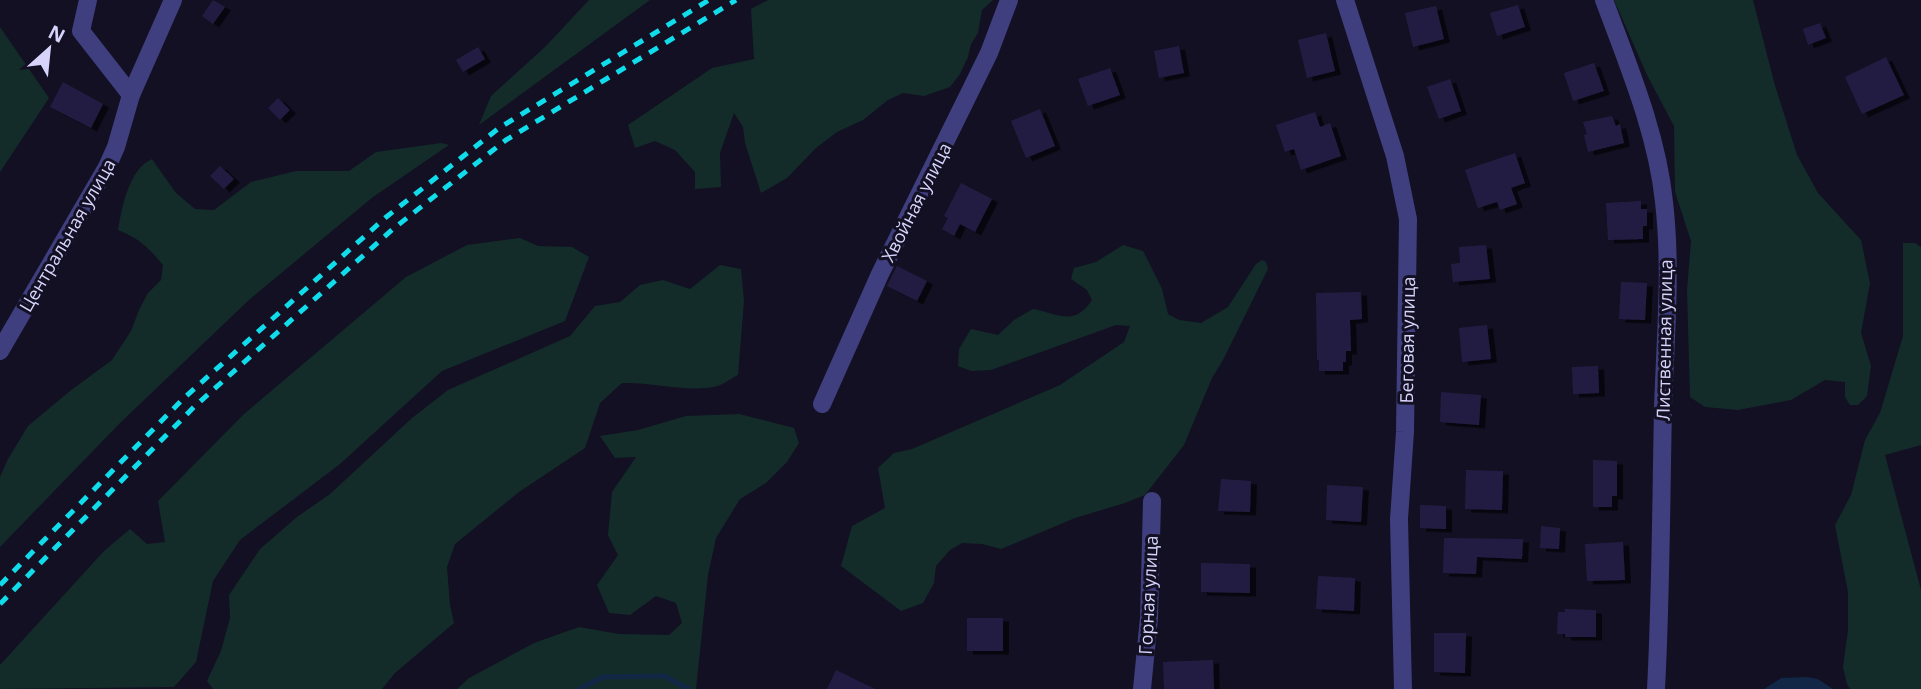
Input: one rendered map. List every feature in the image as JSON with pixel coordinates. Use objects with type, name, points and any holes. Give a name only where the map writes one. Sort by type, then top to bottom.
[{"type":"street","points":[[88,0],[81,31],[131,95]]},
{"type":"street","name":"Центральная улица","points":[[0,351],[107,167],[116,147],[131,95],[173,0]]},
{"type":"street","name":"Хвойная улица","points":[[822,404],[880,274],[989,53],[1009,0]]},
{"type":"street","name":"Беговая улица","points":[[1345,0],[1395,156],[1408,219],[1406,405],[1399,519],[1403,689]]},
{"type":"street","name":"Лиственная улица","points":[[1604,0],[1630,70],[1657,159],[1665,203],[1667,275],[1663,504],[1656,689]]},
{"type":"street","name":"Горная улица","points":[[1142,689],[1149,618],[1152,501]]},
{"type":"green space","points":[[589,0],[650,0],[479,125],[491,96],[545,47]]},
{"type":"green space","points":[[768,0],[993,0],[982,10],[978,33],[960,74],[950,87],[924,96],[903,93],[888,100],[863,120],[837,132],[816,148],[787,178],[761,193],[745,143],[743,127],[734,113],[720,153],[721,187],[695,189],[695,172],[675,150],[655,141],[635,148],[628,125],[712,68],[754,59],[751,9]]},
{"type":"green space","points":[[1614,0],[1753,0],[1774,82],[1797,155],[1818,193],[1861,240],[1870,283],[1861,333],[1871,366],[1867,396],[1858,405],[1850,405],[1845,397],[1845,382],[1825,380],[1791,400],[1738,410],[1705,407],[1690,397],[1687,290],[1691,241],[1675,192],[1674,126],[1647,75]]},
{"type":"green space","points":[[0,27],[49,98],[0,172]]},
{"type":"green space","points":[[441,143],[449,145],[373,197],[250,299],[120,423],[0,547],[0,477],[8,459],[28,426],[112,360],[131,331],[148,293],[161,280],[163,265],[158,259],[138,240],[118,230],[128,190],[144,164],[152,159],[176,193],[195,209],[214,210],[251,182],[296,171],[349,171],[376,152]]},
{"type":"green space","points":[[520,238],[538,246],[572,247],[589,257],[565,321],[442,371],[340,464],[240,540],[213,581],[196,662],[174,687],[0,689],[0,665],[104,551],[130,529],[147,544],[165,542],[158,501],[244,414],[406,277],[467,245]]},
{"type":"green space","points":[[1903,243],[1915,243],[1921,247],[1921,445],[1885,455],[1921,590],[1921,689],[1850,689],[1843,667],[1848,630],[1848,592],[1835,525],[1851,495],[1865,440],[1880,413],[1903,336]]},
{"type":"green space","points":[[1123,245],[1143,251],[1162,289],[1168,314],[1179,320],[1201,323],[1228,307],[1256,264],[1262,260],[1266,262],[1268,269],[1212,378],[1184,445],[1145,495],[1075,518],[1001,549],[962,543],[950,550],[936,566],[934,583],[923,603],[901,611],[841,566],[852,526],[885,508],[878,468],[894,453],[912,449],[1060,385],[1124,342],[1130,326],[1116,325],[991,370],[971,371],[958,366],[959,349],[971,329],[998,335],[1014,320],[1033,309],[1066,316],[1079,314],[1092,300],[1087,290],[1071,279],[1074,268],[1096,262]]},
{"type":"green space","points":[[720,265],[741,269],[744,301],[738,375],[720,385],[702,388],[622,383],[600,403],[585,448],[519,492],[455,544],[447,567],[454,623],[395,673],[382,689],[213,689],[207,681],[221,651],[230,618],[229,595],[260,549],[297,517],[330,494],[412,418],[448,390],[570,336],[595,306],[620,302],[640,285],[663,280],[690,289]]},
{"type":"green space","points":[[739,414],[794,428],[799,443],[787,462],[766,483],[740,499],[716,538],[708,575],[696,689],[457,689],[469,678],[534,643],[579,627],[619,634],[669,635],[682,623],[676,603],[656,596],[630,615],[609,613],[597,585],[618,555],[608,535],[612,492],[636,457],[615,458],[600,436],[638,430],[686,416]]},
{"type":"water","points":[[1781,678],[1818,679],[1833,689],[1764,689]]},
{"type":"building","points":[[213,0],[225,7],[213,24],[202,16]]},
{"type":"building","points":[[1518,5],[1525,27],[1497,36],[1490,13]]},
{"type":"building","points":[[1436,6],[1444,39],[1413,47],[1405,13]]},
{"type":"building","points":[[1820,23],[1826,38],[1808,45],[1803,29]]},
{"type":"building","points":[[1326,33],[1335,71],[1307,78],[1298,40]]},
{"type":"building","points":[[1179,46],[1184,73],[1159,78],[1154,51]]},
{"type":"building","points":[[478,47],[485,59],[463,72],[456,60]]},
{"type":"building","points":[[1886,57],[1904,95],[1862,114],[1845,77]]},
{"type":"building","points":[[1594,63],[1604,91],[1573,101],[1564,73]]},
{"type":"building","points":[[1110,68],[1120,95],[1088,106],[1078,79]]},
{"type":"building","points":[[1450,79],[1461,111],[1439,119],[1427,87]]},
{"type":"building","points":[[63,82],[103,104],[91,128],[50,107]]},
{"type":"building","points":[[278,98],[290,110],[280,120],[268,108]]},
{"type":"building","points":[[1040,109],[1055,146],[1026,158],[1011,121]]},
{"type":"building","points":[[1315,112],[1320,127],[1330,123],[1341,156],[1301,170],[1294,149],[1285,152],[1276,125]]},
{"type":"building","points":[[1612,116],[1616,126],[1620,124],[1624,143],[1588,152],[1583,122]]},
{"type":"building","points":[[1515,153],[1525,183],[1511,188],[1517,204],[1500,210],[1497,202],[1478,208],[1465,170]]},
{"type":"building","points":[[220,166],[234,179],[224,189],[210,176]]},
{"type":"building","points":[[961,183],[992,199],[975,232],[960,224],[954,236],[942,229],[948,218],[944,216]]},
{"type":"building","points":[[1641,201],[1641,209],[1647,209],[1647,226],[1643,226],[1643,239],[1608,240],[1606,203]]},
{"type":"building","points":[[1486,245],[1490,279],[1453,282],[1451,264],[1460,263],[1459,247]]},
{"type":"building","points":[[897,266],[927,281],[917,301],[887,286]]},
{"type":"building","points":[[1621,282],[1647,283],[1645,320],[1619,319]]},
{"type":"building","points":[[1361,292],[1362,319],[1350,320],[1351,351],[1346,351],[1343,371],[1319,371],[1316,293]]},
{"type":"building","points":[[1487,325],[1491,359],[1462,362],[1459,328]]},
{"type":"building","points":[[1598,366],[1599,393],[1573,394],[1572,367]]},
{"type":"building","points":[[1441,392],[1481,395],[1479,425],[1440,422]]},
{"type":"building","points":[[1593,460],[1617,461],[1617,496],[1612,496],[1612,507],[1593,507]]},
{"type":"building","points":[[1466,470],[1503,471],[1502,510],[1465,509]]},
{"type":"building","points":[[1221,479],[1251,481],[1250,512],[1218,511]]},
{"type":"building","points":[[1327,485],[1363,487],[1361,522],[1326,520]]},
{"type":"building","points":[[1420,505],[1446,506],[1446,529],[1420,528]]},
{"type":"building","points":[[1541,526],[1560,528],[1559,549],[1540,548]]},
{"type":"building","points":[[1444,538],[1523,539],[1522,559],[1477,557],[1476,574],[1443,573]]},
{"type":"building","points":[[1623,542],[1625,580],[1587,581],[1585,544]]},
{"type":"building","points":[[1201,563],[1250,564],[1250,593],[1201,592]]},
{"type":"building","points":[[1318,576],[1355,578],[1354,611],[1316,609]]},
{"type":"building","points":[[1565,609],[1596,610],[1596,637],[1565,637],[1565,634],[1557,634],[1558,612],[1565,612]]},
{"type":"building","points":[[967,618],[1003,618],[1003,651],[967,651]]},
{"type":"building","points":[[1434,633],[1466,633],[1465,673],[1434,672]]},
{"type":"building","points":[[1213,660],[1214,689],[1164,689],[1163,662]]},
{"type":"building","points":[[836,670],[875,689],[827,689]]},
{"type":"waterway","points":[[579,689],[603,677],[664,676],[689,689]]},
{"type":"railway","points":[[0,585],[184,398],[385,218],[499,128],[709,0]]},
{"type":"railway","points":[[0,604],[194,407],[393,229],[506,140],[736,0]]}]
